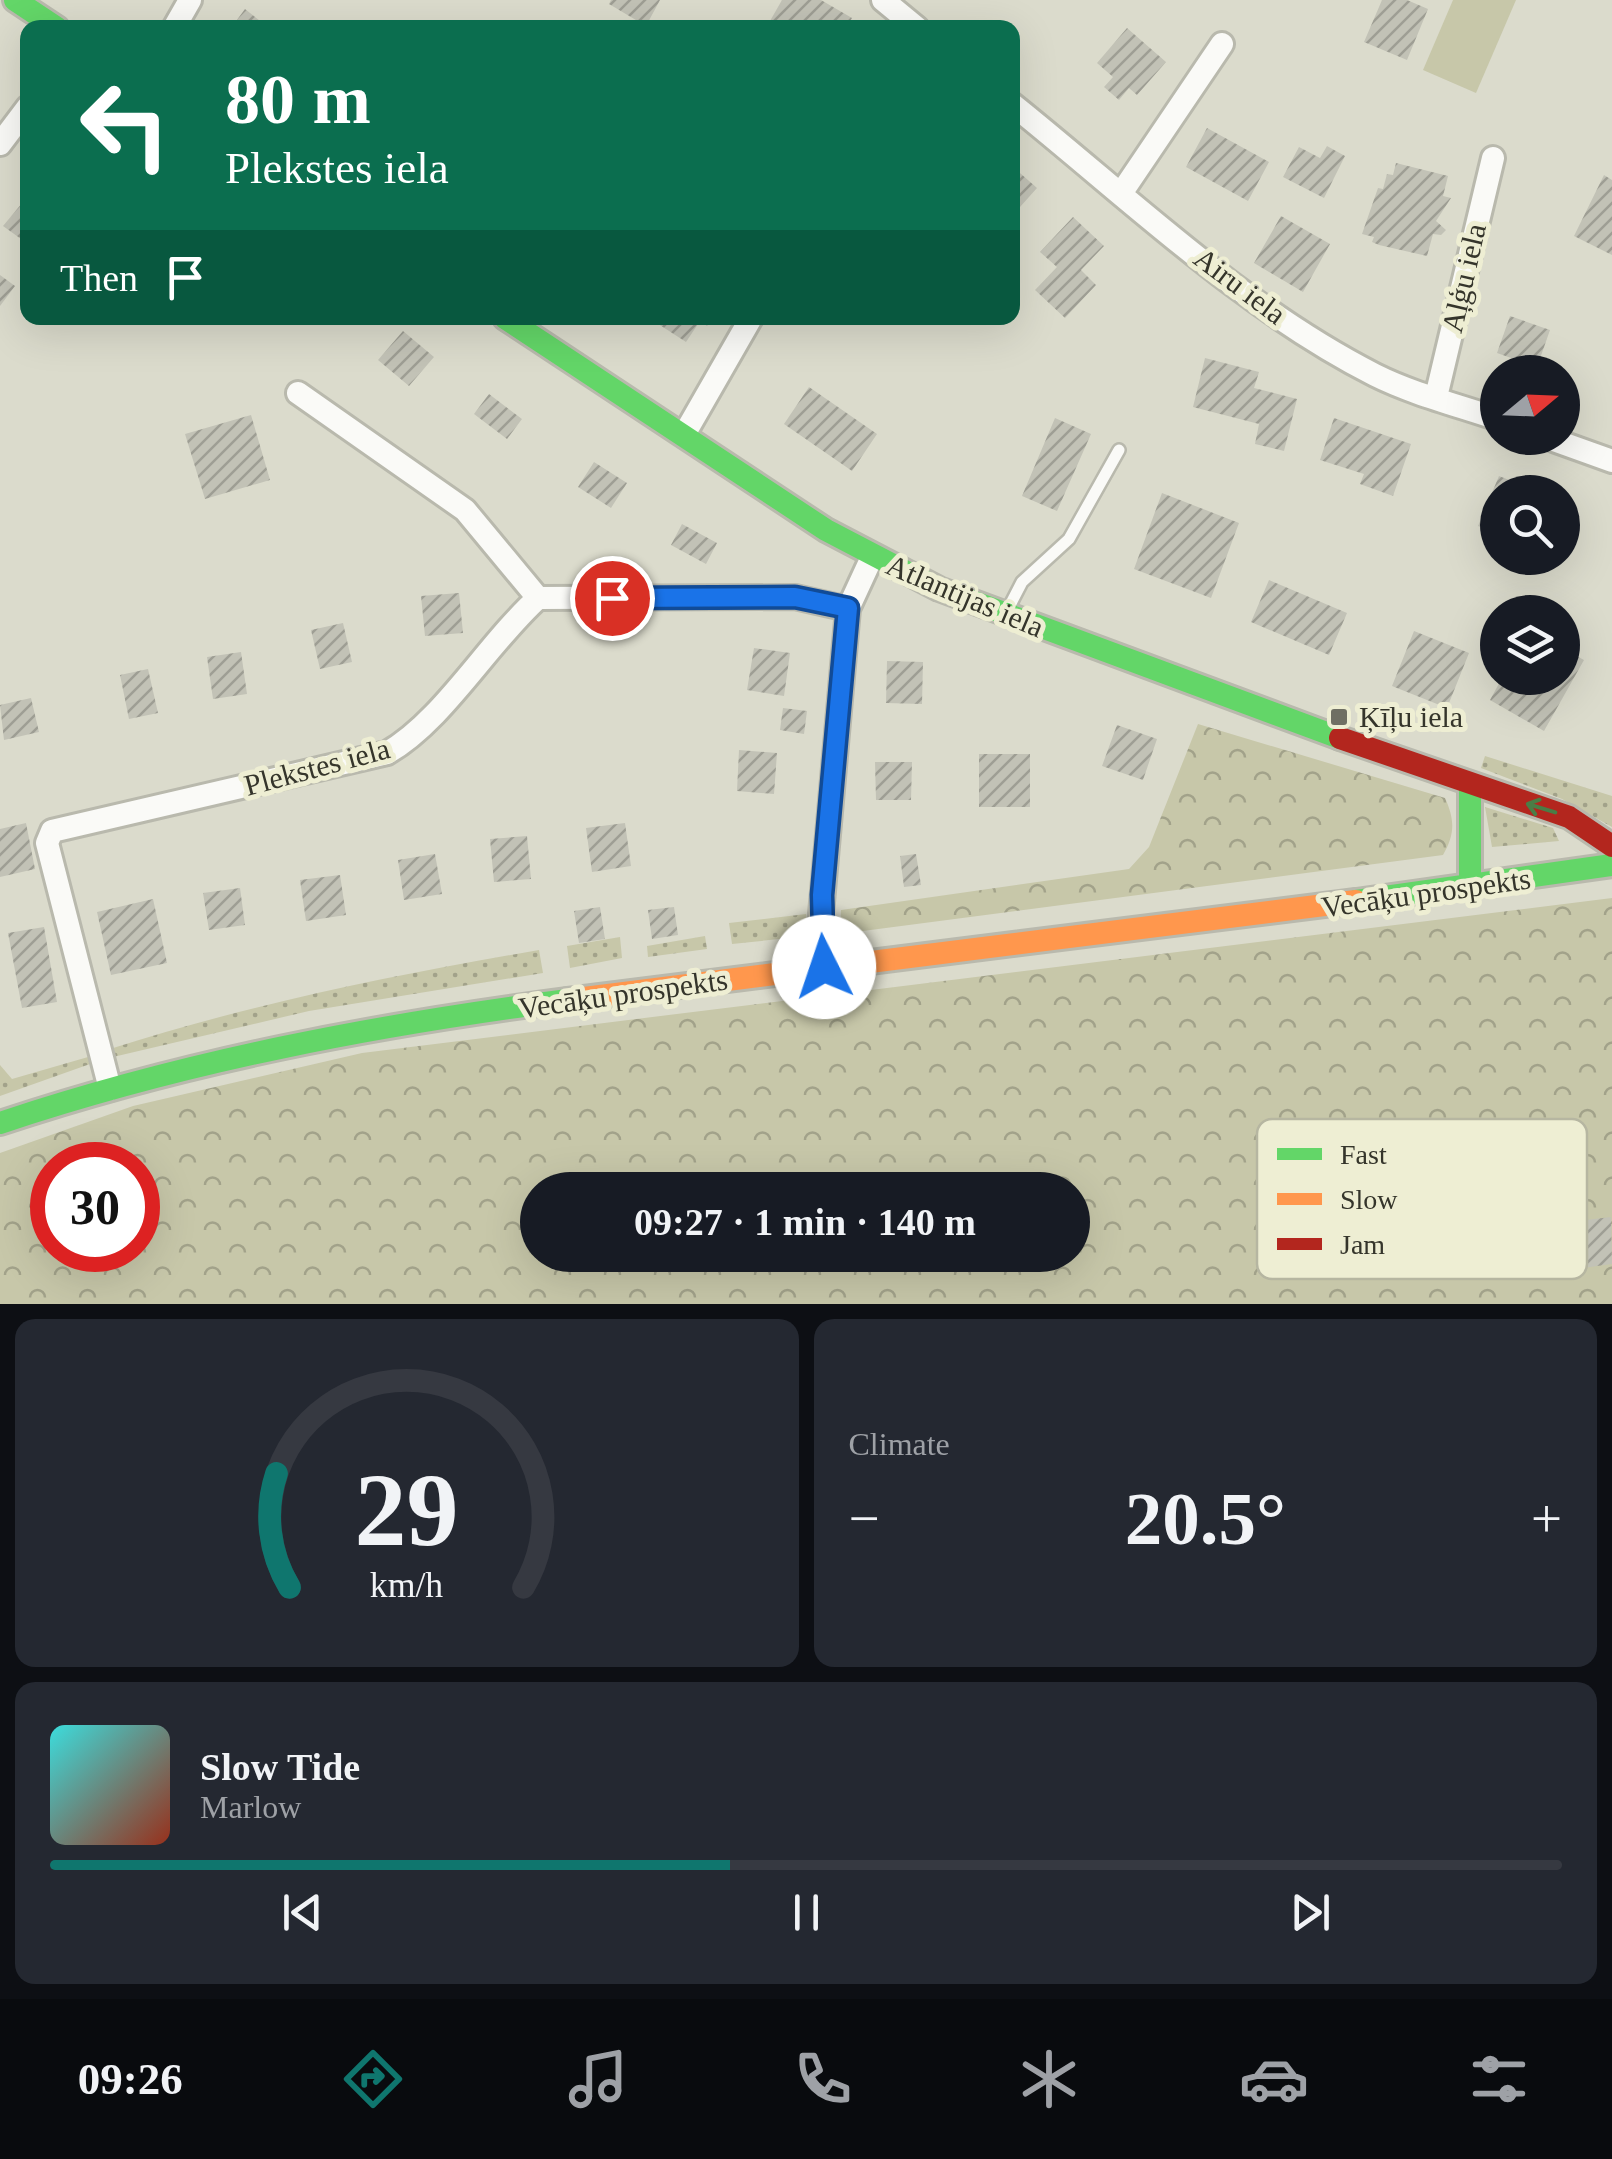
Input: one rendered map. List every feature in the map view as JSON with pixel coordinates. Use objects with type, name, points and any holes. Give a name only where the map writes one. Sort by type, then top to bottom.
[{"type":"main road","points":[[16,0],[45,20]]},
{"type":"main road","name":"Atlantijas iela","points":[[516,325],[872,557],[1004,616],[1470,786],[1569,816],[1609,843]]},
{"type":"main road","points":[[1470,786],[1470,887]]},
{"type":"main road","name":"Vecāķu prospekts","points":[[0,1123],[249,1051],[359,1031],[824,967],[1189,926],[1612,865]]},
{"type":"street","points":[[1122,192],[1222,44]]},
{"type":"street","name":"Airu iela","points":[[1020,110],[1205,262],[1324,348],[1379,377],[1480,413]]},
{"type":"street","points":[[0,144],[20,118]]},
{"type":"street","name":"Aļģu iela","points":[[1436,397],[1492,158]]},
{"type":"street","points":[[685,433],[747,325]]},
{"type":"street","points":[[298,393],[465,510],[538,598],[795,597],[848,608]]},
{"type":"street","points":[[1580,449],[1612,460]]},
{"type":"street","points":[[824,967],[820,925],[848,608],[872,557]]},
{"type":"street","name":"Plekstes iela","points":[[110,1089],[47,843],[52,832],[387,753],[412,738],[502,631],[538,598]]},
{"type":"lane","points":[[1004,616],[1022,582],[1069,539],[1119,450]]},
{"type":"green space","points":[[1453,0],[1516,0],[1476,93],[1423,70]]},
{"type":"green space","points":[[1198,724],[1445,798],[1451,813],[1452,834],[1443,855],[840,934],[841,910],[1129,869],[1149,847]]},
{"type":"green space","points":[[1485,756],[1612,796],[1612,827],[1562,799],[1481,768]]},
{"type":"green space","points":[[1485,807],[1553,828],[1559,841],[1492,847]]},
{"type":"green space","points":[[1612,898],[1612,1304],[0,1304],[0,1153],[30,1142],[30,1272],[160,1272],[160,1142],[31,1142],[133,1106],[362,1053]]},
{"type":"green space","points":[[806,914],[808,936],[732,944],[729,923]]},
{"type":"green space","points":[[705,936],[707,949],[648,957],[647,946]]},
{"type":"green space","points":[[620,937],[622,958],[570,968],[567,946]]},
{"type":"green space","points":[[539,950],[543,973],[309,1011],[113,1057],[110,1049],[323,992]]},
{"type":"green space","points":[[88,1057],[90,1064],[0,1096],[0,1065],[12,1079]]},
{"type":"building","points":[[611,0],[660,0],[649,20],[636,20],[609,4]]},
{"type":"building","points":[[782,0],[821,0],[852,18],[851,20],[771,20]]},
{"type":"building","points":[[1382,0],[1407,0],[1428,9],[1407,60],[1364,42]]},
{"type":"building","points":[[245,9],[259,20],[237,20]]},
{"type":"building","points":[[1127,28],[1166,62],[1137,95],[1129,88],[1119,100],[1104,87],[1113,77],[1097,63]]},
{"type":"building","points":[[1207,128],[1269,162],[1248,201],[1186,167]]},
{"type":"building","points":[[1327,146],[1345,156],[1324,198],[1283,177],[1299,147],[1320,158]]},
{"type":"building","points":[[1396,163],[1448,176],[1443,196],[1451,198],[1436,221],[1446,230],[1441,235],[1433,234],[1427,256],[1379,245],[1372,242],[1374,237],[1362,234],[1378,188],[1383,189],[1387,174],[1393,175]]},
{"type":"building","points":[[1020,173],[1037,188],[1020,207]]},
{"type":"building","points":[[1604,175],[1612,180],[1612,255],[1574,236]]},
{"type":"building","points":[[20,206],[20,238],[3,226]]},
{"type":"building","points":[[1281,216],[1330,244],[1303,292],[1254,263]]},
{"type":"building","points":[[1073,217],[1104,246],[1081,270],[1096,285],[1065,318],[1035,290],[1057,267],[1040,252]]},
{"type":"building","points":[[0,275],[15,286],[0,306]]},
{"type":"building","points":[[1510,316],[1550,330],[1541,355],[1497,353]]},
{"type":"building","points":[[660,325],[697,325],[686,342]]},
{"type":"building","points":[[403,331],[434,357],[409,386],[378,360]]},
{"type":"building","points":[[1205,358],[1259,372],[1254,388],[1297,399],[1284,451],[1255,444],[1259,424],[1193,407]]},
{"type":"building","points":[[809,387],[877,434],[852,471],[784,424]]},
{"type":"building","points":[[489,394],[522,419],[507,439],[474,414]]},
{"type":"building","points":[[251,415],[270,480],[205,499],[185,434]]},
{"type":"building","points":[[1055,418],[1091,434],[1057,511],[1022,496]]},
{"type":"building","points":[[1334,418],[1411,444],[1393,496],[1360,484],[1364,474],[1320,460]]},
{"type":"building","points":[[594,462],[627,483],[611,508],[578,487]]},
{"type":"building","points":[[1162,493],[1239,523],[1211,598],[1134,569]]},
{"type":"building","points":[[682,524],[717,543],[706,564],[671,545]]},
{"type":"building","points":[[1269,580],[1347,613],[1329,655],[1251,622]]},
{"type":"building","points":[[459,593],[463,633],[425,636],[421,596]]},
{"type":"building","points":[[343,623],[352,662],[320,669],[311,630]]},
{"type":"building","points":[[1414,631],[1469,653],[1447,708],[1392,686]]},
{"type":"building","points":[[754,648],[790,653],[784,696],[747,690]]},
{"type":"building","points":[[241,652],[247,694],[213,699],[207,657]]},
{"type":"building","points":[[887,661],[923,662],[922,704],[886,703]]},
{"type":"building","points":[[148,669],[158,713],[129,719],[120,675]]},
{"type":"building","points":[[1493,695],[1564,695],[1544,731],[1490,700]]},
{"type":"building","points":[[31,698],[39,732],[4,740],[0,705]]},
{"type":"building","points":[[783,708],[807,711],[804,734],[780,730]]},
{"type":"building","points":[[1117,725],[1157,739],[1143,780],[1102,766]]},
{"type":"building","points":[[739,750],[777,753],[774,794],[737,791]]},
{"type":"building","points":[[979,754],[1030,754],[1030,807],[979,807]]},
{"type":"building","points":[[875,762],[912,762],[911,800],[876,800]]},
{"type":"building","points":[[26,823],[35,869],[0,877],[0,829]]},
{"type":"building","points":[[625,823],[631,866],[592,872],[586,828]]},
{"type":"building","points":[[527,836],[531,879],[494,882],[490,839]]},
{"type":"building","points":[[435,854],[442,894],[404,900],[398,860]]},
{"type":"building","points":[[916,854],[921,885],[904,887],[900,856]]},
{"type":"building","points":[[340,875],[346,915],[306,921],[300,880]]},
{"type":"building","points":[[240,888],[245,925],[209,930],[203,893]]},
{"type":"building","points":[[153,899],[167,963],[111,975],[97,912]]},
{"type":"building","points":[[600,907],[605,939],[579,943],[574,911]]},
{"type":"building","points":[[674,907],[678,935],[652,939],[648,910]]},
{"type":"building","points":[[44,927],[57,1002],[22,1008],[8,933]]},
{"type":"building","points":[[1611,1217],[1612,1264],[1587,1267],[1587,1220]]},
{"type":"traffic: fast","points":[[15,0],[45,20]]},
{"type":"traffic: fast","points":[[516,325],[826,530],[939,589],[1340,738]]},
{"type":"traffic: fast","points":[[1470,786],[1470,887]]},
{"type":"traffic: fast","points":[[1356,901],[1612,865]]},
{"type":"traffic: fast","points":[[0,1123],[211,1063],[424,1021],[568,1000]]},
{"type":"traffic: slow","points":[[568,1000],[1356,901]]},
{"type":"traffic: jam","points":[[1340,738],[1569,817],[1612,846]]},
{"type":"place","name":"Ķīļu iela","points":[[1339,717]]},
{"type":"route","points":[[612,598],[795,597],[848,608],[826,834],[820,925],[824,967]]}]
